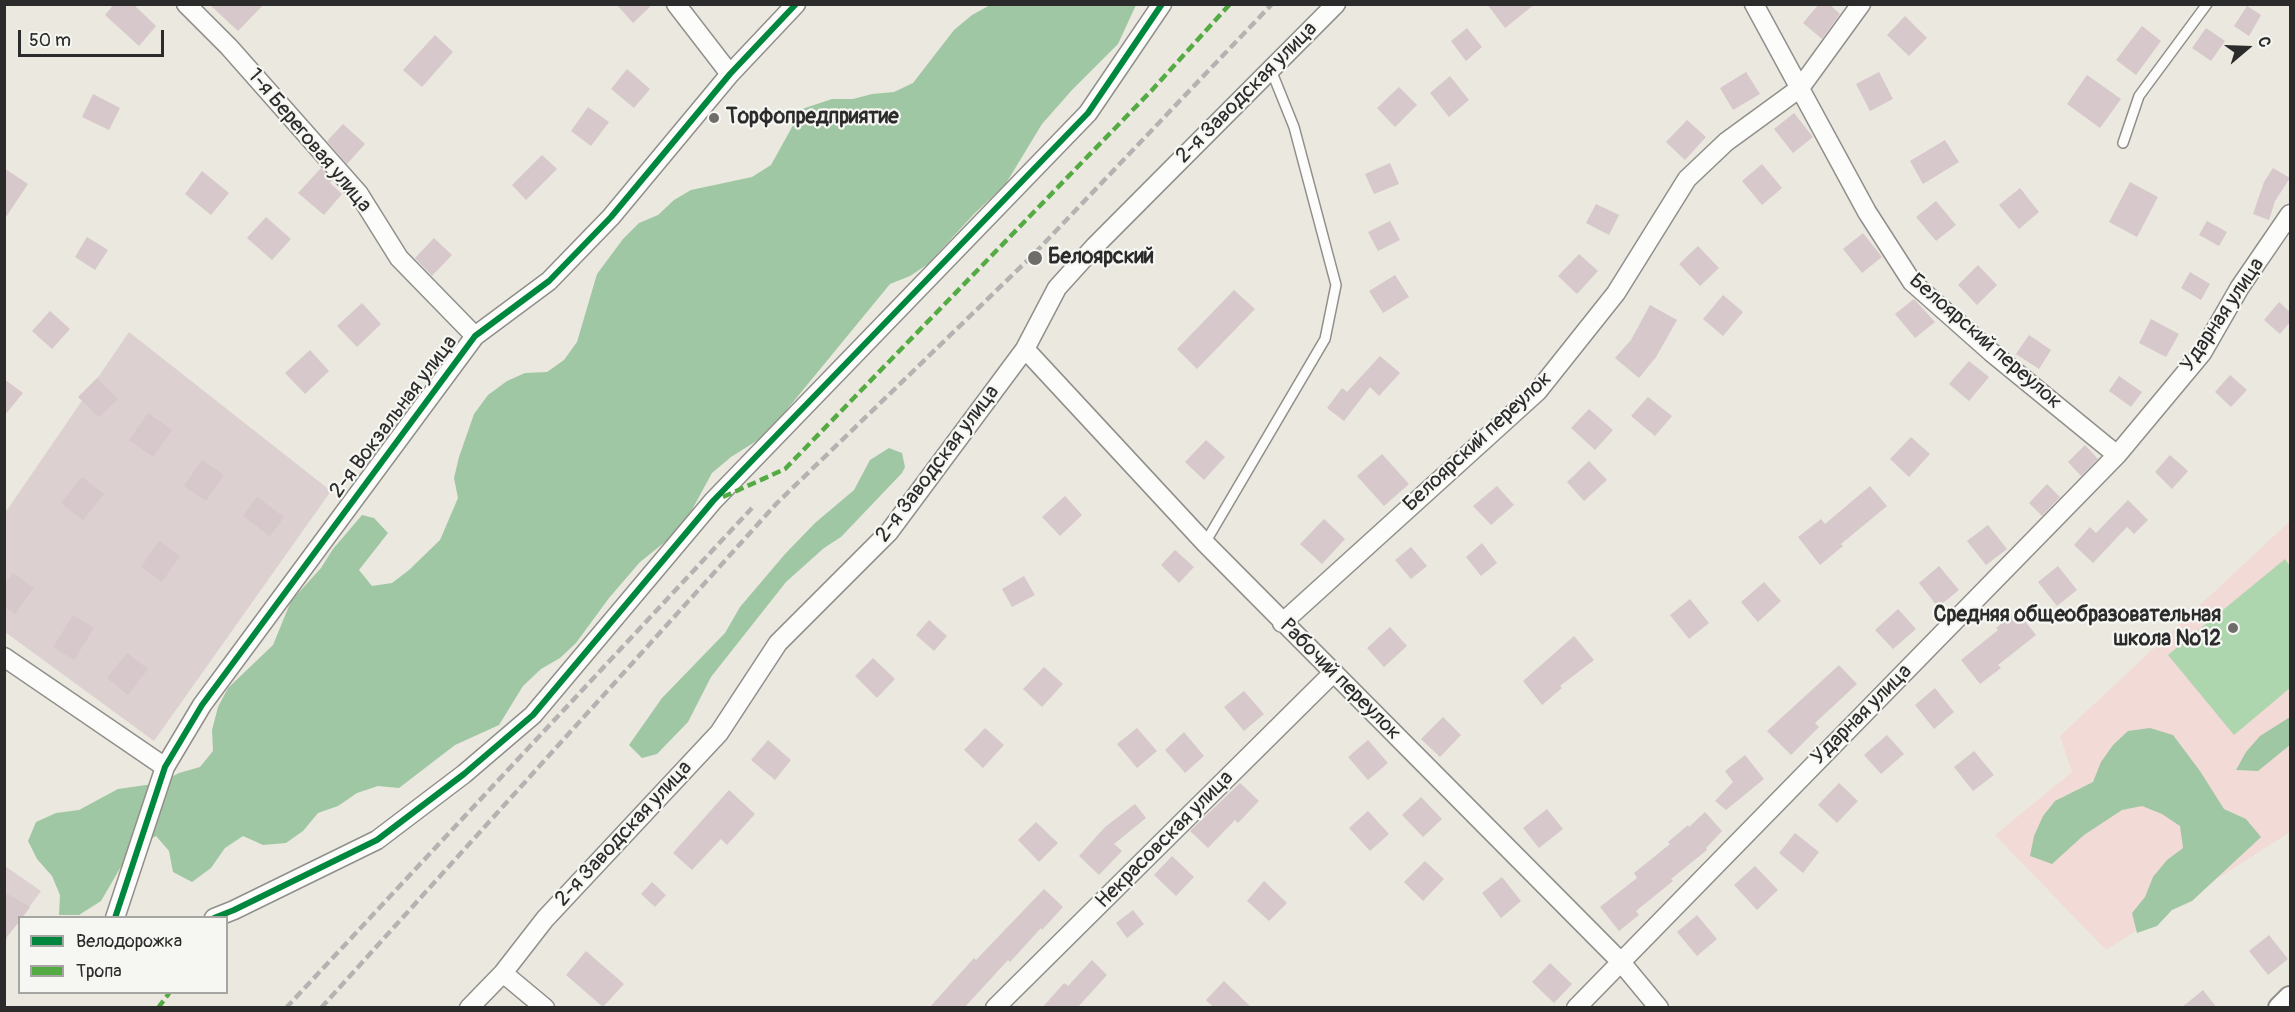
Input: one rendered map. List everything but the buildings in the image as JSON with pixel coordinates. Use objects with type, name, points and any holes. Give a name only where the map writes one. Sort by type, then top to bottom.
[{"type":"street","name":"1-я Береговая улица","points":[[186,4],[229,47],[359,194],[399,258],[475,336]]},
{"type":"street","points":[[676,4],[730,74]]},
{"type":"street","name":"2-я Вокзальная улица","points":[[117,916],[165,767],[202,705],[475,336],[549,281],[611,217],[730,74],[796,4]]},
{"type":"street","points":[[219,916],[377,840],[464,774],[533,714],[712,501],[1088,113],[1162,4]]},
{"type":"street","name":"2-я Заводская улица","points":[[469,1008],[504,972],[545,920],[718,733],[778,643],[889,532],[1025,349],[1057,288],[1095,246],[1335,4]]},
{"type":"street","points":[[1754,4],[1800,88]]},
{"type":"street","name":"Белоярский переулок","points":[[1282,623],[1538,391],[1616,292],[1687,179],[1726,142],[1800,88],[1861,4]]},
{"type":"street","name":"Белоярский переулок","points":[[1800,88],[1867,212],[1912,282],[1991,352],[2117,455]]},
{"type":"street","name":"Ударная улица","points":[[1576,1008],[2117,455],[2202,353],[2240,287],[2290,214]]},
{"type":"street","name":"Рабочий переулок","points":[[1025,349],[1205,543],[1620,961],[1659,1008]]},
{"type":"street","points":[[4,657],[165,767]]},
{"type":"street","name":"Некрасовская улица","points":[[995,1008],[1334,672]]},
{"type":"street","points":[[504,972],[545,1008]]},
{"type":"street","points":[[2280,1008],[2290,998]]},
{"type":"lane","points":[[2123,143],[2139,96],[2207,4]]},
{"type":"lane","points":[[1205,543],[1325,339],[1336,285],[1294,127],[1271,70]]},
{"type":"shaded area","points":[[129,332],[331,491],[154,741],[5,632],[5,513]]},
{"type":"shaded area","name":"Средняя общеобразовательная школа №12","points":[[2290,521],[2290,832],[2106,950],[1995,835],[2072,772],[2060,736]]},
{"type":"shaded area","points":[[5,866],[41,891],[23,916],[18,916],[18,922],[7,937],[5,947]]},
{"type":"green space","points":[[990,5],[1136,5],[1118,44],[1042,124],[1005,185],[974,214],[928,264],[910,276],[890,284],[766,435],[731,457],[712,473],[688,517],[675,534],[640,562],[609,598],[576,643],[560,658],[541,669],[523,686],[499,725],[455,745],[399,788],[378,786],[357,793],[338,806],[318,813],[303,831],[286,843],[263,845],[243,836],[225,848],[211,868],[192,882],[173,872],[169,851],[156,836],[137,847],[126,858],[101,901],[79,915],[59,915],[60,895],[52,876],[37,859],[28,841],[36,822],[56,813],[79,810],[118,789],[160,783],[179,773],[200,767],[213,751],[212,730],[218,707],[228,688],[273,645],[291,601],[321,568],[333,549],[362,515],[374,518],[388,533],[359,570],[372,586],[392,583],[440,540],[458,498],[454,478],[474,414],[488,395],[507,381],[525,373],[547,372],[564,360],[577,342],[597,274],[623,239],[639,223],[658,215],[674,200],[691,190],[752,177],[771,165],[802,109],[832,99],[853,99],[894,92],[913,83],[954,30],[972,15]]},
{"type":"green space","points":[[889,448],[902,453],[905,467],[902,473],[841,537],[824,548],[786,582],[711,677],[688,722],[657,754],[642,758],[629,745],[662,698],[725,633],[740,607],[785,554],[815,523],[854,490],[870,460]]},
{"type":"green space","points":[[2285,559],[2290,566],[2290,688],[2234,735],[2168,655]]},
{"type":"green space","points":[[2290,717],[2290,745],[2258,771],[2236,770],[2246,752],[2260,736]]},
{"type":"green space","points":[[2150,728],[2173,735],[2200,771],[2224,809],[2246,819],[2261,837],[2192,901],[2172,910],[2157,926],[2137,933],[2132,913],[2145,897],[2153,877],[2167,860],[2183,848],[2180,826],[2162,814],[2142,806],[2122,810],[2084,835],[2052,864],[2030,856],[2034,836],[2043,816],[2055,801],[2093,782],[2101,762],[2113,745],[2128,731]]},
{"type":"railway","points":[[321,1008],[777,503],[1032,256],[1272,4]]},
{"type":"railway","points":[[286,1008],[752,508]]},
{"type":"marked path","points":[[723,497],[785,469],[1152,90],[1230,4]]},
{"type":"marked path","points":[[158,1008],[168,994]]},
{"type":"cycle path","points":[[116,916],[165,767],[202,705],[475,336],[549,281],[611,217],[730,74],[796,4]]},
{"type":"cycle path","points":[[219,916],[377,840],[464,774],[533,715],[713,501],[1088,113],[1162,4]]},
{"type":"place","name":"Торфопредприятие","points":[[714,118]]},
{"type":"place","name":"Белоярский","points":[[1035,258]]},
{"type":"place","name":"Средняя общеобразовательная школа №12","points":[[2233,628]]}]
